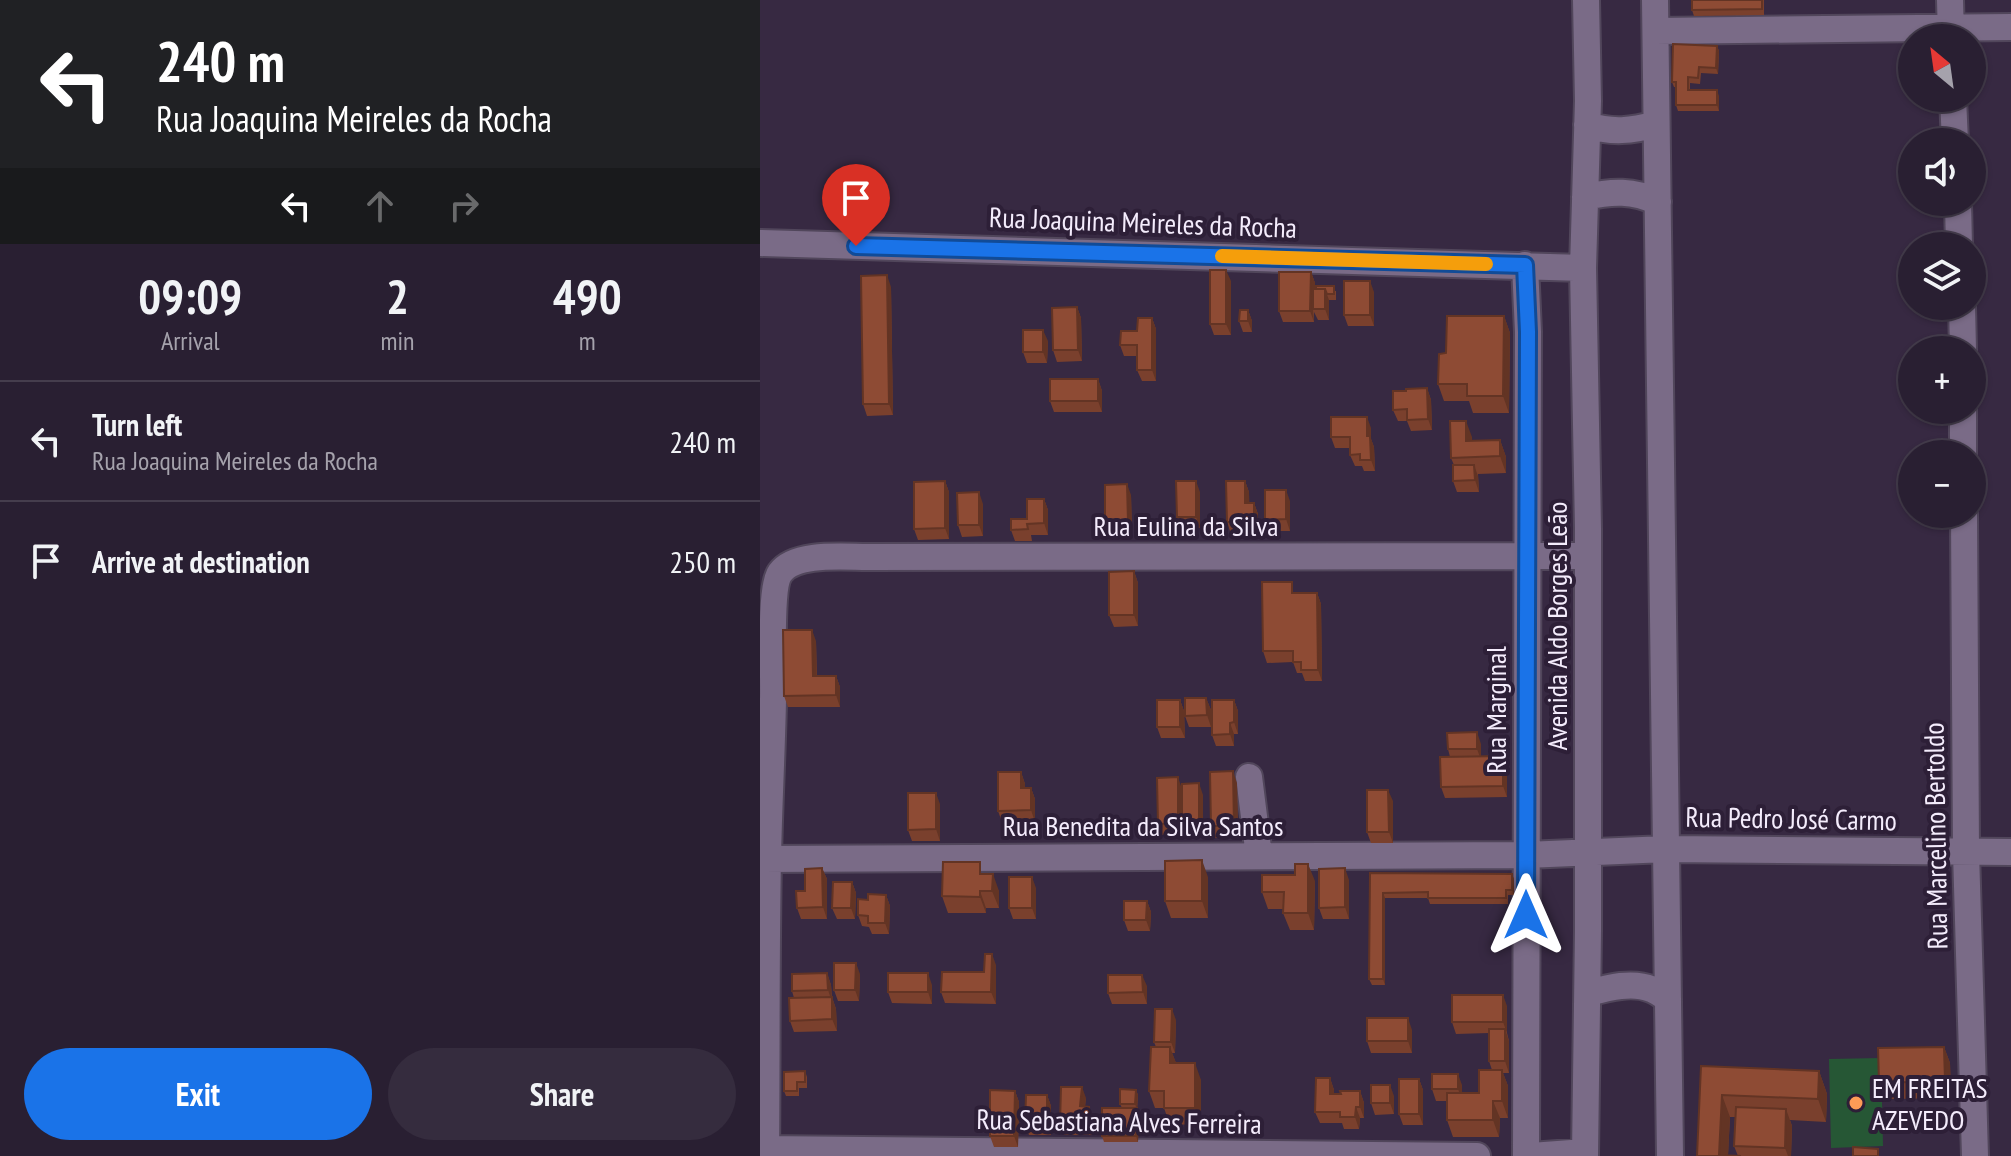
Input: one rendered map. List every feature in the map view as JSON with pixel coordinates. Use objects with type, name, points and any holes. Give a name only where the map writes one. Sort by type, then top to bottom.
[{"type":"street","name":"Avenida Aldo Borges Leão","points":[[1585,1154],[1588,993],[1583,268],[1586,0]]},
{"type":"street","points":[[1655,0],[1670,1156]]},
{"type":"street","points":[[1950,0],[1951,24]]},
{"type":"street","points":[[1986,30],[2011,27]]},
{"type":"street","points":[[1656,31],[1898,33]]},
{"type":"street","points":[[1587,125],[1617,131],[1656,124]]},
{"type":"street","points":[[1585,197],[1615,191],[1658,202]]},
{"type":"street","name":"Rua Joaquina Meireles da Rocha","points":[[760,243],[1583,268]]},
{"type":"street","name":"Rua Marginal","points":[[1525,265],[1528,332],[1526,855],[1529,1156]]},
{"type":"street","name":"Rua Marcelino Bertoldo","points":[[1964,528],[1966,852],[1975,1156]]},
{"type":"street","name":"Rua Eulina da Silva","points":[[764,859],[776,582],[779,574],[794,562],[812,558],[852,557],[1587,556]]},
{"type":"street","points":[[1249,777],[1259,856]]},
{"type":"street","name":"Rua Pedro José Carmo","points":[[1588,852],[1666,849],[2011,852]]},
{"type":"street","name":"Rua Benedita da Silva Santos","points":[[764,859],[1526,855],[1588,852]]},
{"type":"street","points":[[764,859],[764,1152]]},
{"type":"street","points":[[1588,993],[1636,985],[1651,988],[1668,999]]},
{"type":"street","name":"Rua Sebastiana Alves Ferreira","points":[[764,1152],[1477,1156]]},
{"type":"street","points":[[1529,1156],[1585,1154]]},
{"type":"green space","name":"EM FREITAS AZEVEDO","points":[[1881,1058],[1883,1146],[1831,1148],[1829,1059]]},
{"type":"building","points":[[1692,0],[1762,0],[1762,9],[1692,10]]},
{"type":"building","points":[[1673,44],[1717,46],[1716,68],[1699,67],[1698,78],[1688,77],[1688,90],[1717,90],[1717,105],[1676,105],[1676,82],[1672,82]]},
{"type":"building","points":[[1210,270],[1226,270],[1226,324],[1210,324]]},
{"type":"building","points":[[1279,272],[1311,272],[1310,311],[1279,311]]},
{"type":"building","points":[[887,275],[889,404],[863,404],[861,276]]},
{"type":"building","points":[[1344,281],[1370,281],[1370,315],[1344,315]]},
{"type":"building","points":[[1316,286],[1334,286],[1334,294],[1327,294],[1325,289],[1316,289]]},
{"type":"building","points":[[1313,289],[1325,289],[1325,309],[1313,309]]},
{"type":"building","points":[[1077,307],[1078,350],[1053,350],[1052,308]]},
{"type":"building","points":[[1240,310],[1248,310],[1248,321],[1239,321]]},
{"type":"building","points":[[1447,316],[1504,316],[1503,396],[1467,396],[1467,384],[1438,384],[1439,354],[1446,353]]},
{"type":"building","points":[[1138,318],[1152,318],[1152,370],[1137,370],[1137,345],[1120,345],[1121,331],[1137,331]]},
{"type":"building","points":[[1023,330],[1043,330],[1043,352],[1023,352]]},
{"type":"building","points":[[1050,379],[1098,379],[1098,401],[1050,401]]},
{"type":"building","points":[[1427,388],[1428,419],[1407,420],[1407,409],[1393,410],[1393,391]]},
{"type":"building","points":[[1331,417],[1367,417],[1371,460],[1360,460],[1360,454],[1350,455],[1350,437],[1331,437]]},
{"type":"building","points":[[1450,421],[1466,421],[1466,441],[1500,440],[1500,456],[1451,458]]},
{"type":"building","points":[[1453,465],[1474,465],[1475,480],[1453,481]]},
{"type":"building","points":[[945,481],[945,528],[914,529],[914,482]]},
{"type":"building","points":[[1176,481],[1196,481],[1196,517],[1177,517]]},
{"type":"building","points":[[1226,481],[1245,481],[1245,503],[1254,503],[1254,522],[1227,522]]},
{"type":"building","points":[[1127,484],[1128,521],[1105,522],[1105,485]]},
{"type":"building","points":[[1265,490],[1286,490],[1286,519],[1265,520]]},
{"type":"building","points":[[979,492],[979,525],[958,525],[957,493]]},
{"type":"building","points":[[1027,499],[1044,499],[1044,523],[1027,524],[1028,529],[1011,530],[1011,519],[1027,519]]},
{"type":"building","points":[[1134,571],[1134,615],[1109,615],[1109,572]]},
{"type":"building","points":[[1262,582],[1292,582],[1292,593],[1317,593],[1318,670],[1301,670],[1301,662],[1293,662],[1293,651],[1263,651]]},
{"type":"building","points":[[783,630],[812,630],[813,676],[836,676],[836,695],[784,696]]},
{"type":"building","points":[[1185,698],[1206,698],[1207,715],[1185,716]]},
{"type":"building","points":[[1157,700],[1180,700],[1180,727],[1157,727]]},
{"type":"building","points":[[1212,700],[1234,700],[1234,722],[1230,723],[1230,734],[1212,735]]},
{"type":"building","points":[[1477,732],[1477,749],[1448,749],[1447,733]]},
{"type":"building","points":[[1503,756],[1503,786],[1441,787],[1440,757]]},
{"type":"building","points":[[1233,771],[1234,826],[1211,826],[1210,772]]},
{"type":"building","points":[[998,772],[1021,772],[1021,788],[1031,788],[1031,810],[998,811]]},
{"type":"building","points":[[1178,777],[1178,823],[1158,824],[1157,778]]},
{"type":"building","points":[[1199,783],[1199,820],[1182,820],[1182,784]]},
{"type":"building","points":[[1367,790],[1388,790],[1389,832],[1367,832]]},
{"type":"building","points":[[908,793],[936,793],[936,829],[908,830]]},
{"type":"building","points":[[1202,860],[1202,901],[1165,901],[1165,861]]},
{"type":"building","points":[[943,862],[980,862],[980,874],[993,874],[992,891],[980,891],[980,897],[942,896]]},
{"type":"building","points":[[1295,864],[1308,864],[1308,913],[1283,913],[1284,892],[1262,892],[1262,875],[1295,875]]},
{"type":"building","points":[[822,868],[823,907],[797,908],[796,891],[805,891],[805,869]]},
{"type":"building","points":[[1345,868],[1345,907],[1319,908],[1319,869]]},
{"type":"building","points":[[1370,873],[1512,874],[1512,890],[1506,890],[1506,898],[1428,898],[1428,892],[1383,893],[1383,979],[1369,979]]},
{"type":"building","points":[[1009,877],[1032,877],[1032,908],[1009,908]]},
{"type":"building","points":[[833,882],[852,882],[851,908],[832,908]]},
{"type":"building","points":[[868,894],[886,895],[885,923],[868,923],[868,916],[858,915],[858,899],[868,900]]},
{"type":"building","points":[[1124,901],[1147,901],[1146,920],[1124,920]]},
{"type":"building","points":[[985,954],[992,954],[991,992],[941,992],[942,972],[984,972]]},
{"type":"building","points":[[834,963],[856,963],[855,990],[834,990]]},
{"type":"building","points":[[827,973],[828,990],[792,991],[792,974]]},
{"type":"building","points":[[888,973],[928,973],[928,992],[888,992]]},
{"type":"building","points":[[1108,975],[1142,975],[1143,992],[1108,993]]},
{"type":"building","points":[[1452,995],[1503,995],[1503,1022],[1452,1022]]},
{"type":"building","points":[[832,997],[832,1019],[790,1021],[789,998]]},
{"type":"building","points":[[1155,1009],[1172,1009],[1171,1042],[1154,1042]]},
{"type":"building","points":[[1367,1018],[1408,1018],[1408,1041],[1367,1041]]},
{"type":"building","points":[[1489,1029],[1505,1029],[1505,1061],[1489,1061]]},
{"type":"building","points":[[1151,1047],[1170,1047],[1170,1063],[1195,1063],[1195,1108],[1164,1108],[1164,1091],[1149,1091]]},
{"type":"building","points":[[1944,1047],[1945,1081],[1879,1083],[1878,1048]]},
{"type":"building","points":[[1701,1066],[1819,1071],[1818,1099],[1722,1095],[1719,1155],[1741,1156],[1697,1156]]},
{"type":"building","points":[[1479,1070],[1502,1070],[1502,1101],[1493,1101],[1493,1120],[1447,1120],[1447,1093],[1479,1093]]},
{"type":"building","points":[[805,1071],[805,1082],[797,1082],[797,1091],[784,1091],[784,1072]]},
{"type":"building","points":[[1432,1074],[1458,1074],[1458,1089],[1432,1089]]},
{"type":"building","points":[[1316,1078],[1330,1078],[1330,1094],[1360,1091],[1360,1107],[1356,1107],[1355,1117],[1340,1117],[1340,1112],[1315,1112]]},
{"type":"building","points":[[1399,1079],[1419,1079],[1419,1114],[1399,1114]]},
{"type":"building","points":[[1371,1085],[1390,1085],[1390,1103],[1371,1103]]},
{"type":"building","points":[[1061,1087],[1082,1087],[1080,1106],[1089,1107],[1089,1124],[1060,1124]]},
{"type":"building","points":[[1120,1089],[1136,1090],[1135,1104],[1120,1104]]},
{"type":"building","points":[[990,1090],[1015,1091],[1014,1136],[990,1136]]},
{"type":"building","points":[[1026,1095],[1047,1095],[1047,1124],[1025,1124]]},
{"type":"building","points":[[1736,1107],[1786,1109],[1785,1148],[1734,1146]]},
{"type":"building","points":[[1102,1108],[1137,1108],[1136,1136],[1102,1136]]},
{"type":"building","points":[[1853,1147],[1878,1149],[1878,1156],[1853,1156]]},
{"type":"slow traffic","points":[[1222,256],[1486,264]]},
{"type":"place","name":"EM FREITAS AZEVEDO","points":[[1856,1103]]},
{"type":"route","points":[[856,246],[1525,265],[1528,332],[1526,915]]}]
